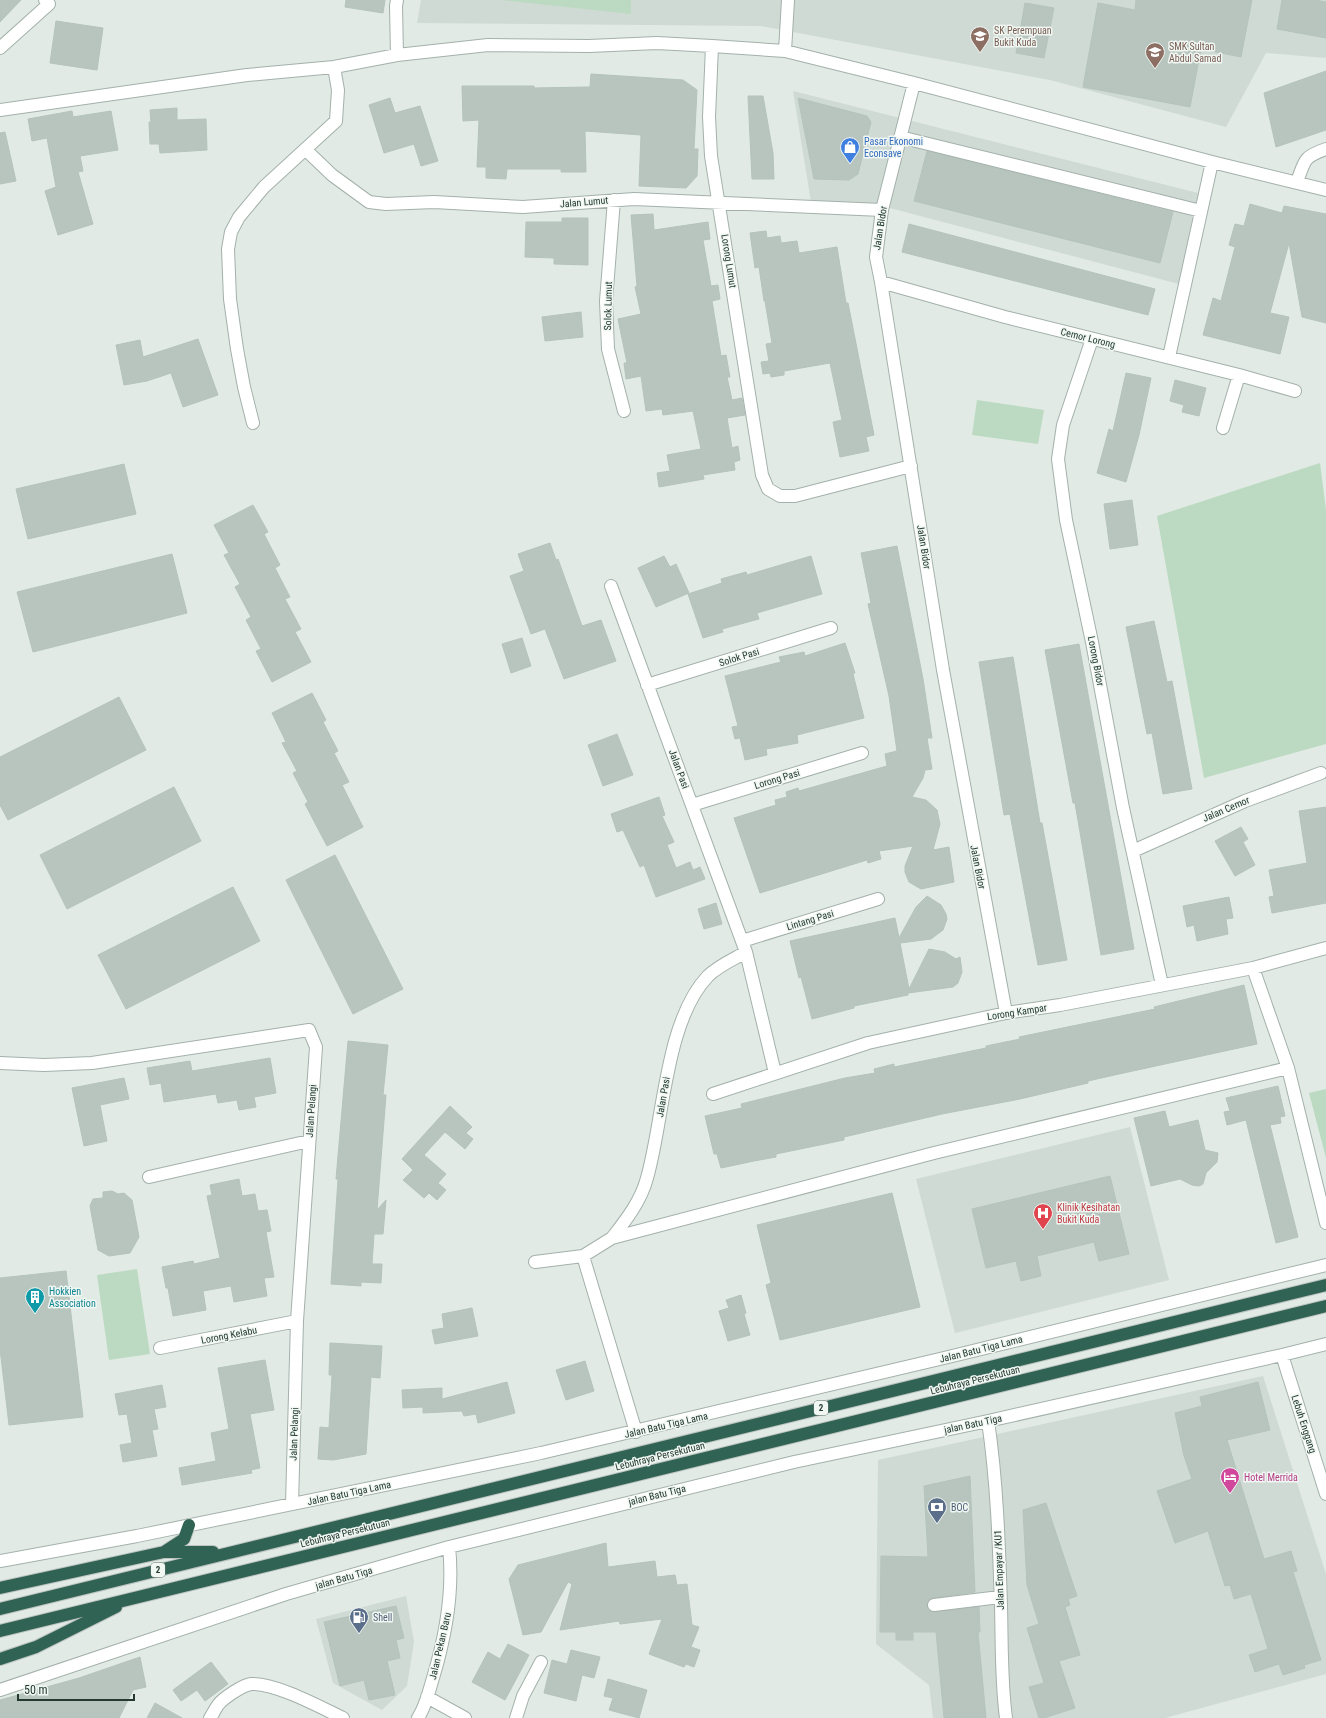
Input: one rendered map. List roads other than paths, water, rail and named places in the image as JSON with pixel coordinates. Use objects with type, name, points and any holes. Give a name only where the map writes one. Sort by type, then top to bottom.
[{"type":"highway","name":"Lebuhraya Persekutuan","points":[[0,1609],[1326,1285]]},
{"type":"highway","name":"Lebuhraya Persekutuan","points":[[0,1631],[1326,1306]]},
{"type":"highway","points":[[164,1552],[184,1539],[189,1525]]},
{"type":"highway","points":[[0,1588],[164,1552],[232,1552]]},
{"type":"highway","points":[[0,1659],[36,1647],[136,1597]]},
{"type":"street","points":[[0,48],[50,4],[45,0]]},
{"type":"street","points":[[397,0],[397,55]]},
{"type":"street","points":[[784,51],[788,0]]},
{"type":"street","points":[[0,110],[247,75],[334,67],[397,55],[488,45],[589,46],[657,43],[712,46],[784,51],[914,83],[1212,162],[1326,190]]},
{"type":"street","name":"Lorong Lumut","points":[[712,46],[709,117],[711,156],[720,203],[762,475],[768,490],[780,496],[795,496],[911,466]]},
{"type":"street","points":[[253,423],[241,372],[230,299],[228,249],[231,232],[239,217],[264,187],[336,121],[338,90],[334,67]]},
{"type":"street","name":"Jalan Bidor","points":[[914,83],[882,210],[876,256],[882,282],[943,670],[1006,1013]]},
{"type":"street","points":[[900,137],[1201,212]]},
{"type":"street","points":[[1297,182],[1304,163],[1309,155],[1326,149]]},
{"type":"street","name":"Jalan Lumut","points":[[306,150],[332,175],[369,202],[386,204],[434,202],[523,207],[634,199],[882,210]]},
{"type":"street","points":[[1169,358],[1212,162]]},
{"type":"street","name":"Solok Lumut","points":[[614,200],[606,301],[608,349],[624,411]]},
{"type":"street","name":"Cemor Lorong","points":[[882,282],[1005,317],[1239,375],[1295,391]]},
{"type":"street","name":"Lorong Bidor","points":[[1092,339],[1063,425],[1058,459],[1066,520],[1092,642],[1123,808],[1162,985]]},
{"type":"street","points":[[1223,428],[1239,375]]},
{"type":"street","name":"Jalan Pasi","points":[[611,586],[744,946],[775,1073]]},
{"type":"street","name":"Solok Pasi","points":[[647,685],[831,628]]},
{"type":"street","name":"Lorong Pasi","points":[[692,805],[862,753]]},
{"type":"street","name":"Jalan Cemor","points":[[1133,851],[1245,801],[1320,773]]},
{"type":"street","name":"Lintang Pasi","points":[[744,946],[878,899]]},
{"type":"street","name":"Jalan Pasi","points":[[612,1238],[633,1211],[647,1179],[657,1136],[670,1059],[681,1022],[696,993],[708,976],[744,946]]},
{"type":"street","name":"Lorong Kampar","points":[[713,1094],[868,1043],[1006,1013],[1060,1005],[1253,968],[1326,948]]},
{"type":"street","points":[[1253,968],[1288,1068],[1326,1223]]},
{"type":"street","name":"Jalan Pelangi","points":[[0,1062],[44,1065],[92,1063],[309,1030],[316,1047],[298,1321],[292,1504]]},
{"type":"street","points":[[535,1262],[583,1256],[612,1238],[934,1153],[1288,1068]]},
{"type":"street","points":[[149,1176],[309,1141]]},
{"type":"street","points":[[583,1256],[636,1432]]},
{"type":"street","name":"Jalan Batu Tiga Lama","points":[[0,1562],[292,1504],[636,1432],[1326,1265]]},
{"type":"street","name":"Lorong Kelabu","points":[[160,1348],[298,1321]]},
{"type":"street","name":"jalan Batu Tiga","points":[[0,1690],[286,1594],[449,1547],[645,1497],[794,1462],[988,1421],[1326,1344]]},
{"type":"street","name":"Lebuh Enggang","points":[[1282,1355],[1326,1494]]},
{"type":"street","name":"Jalan Empayar /KU1","points":[[988,1421],[993,1459],[1000,1596],[1003,1696],[1006,1718]]},
{"type":"street","name":"Jalan Pekan Baru","points":[[418,1718],[428,1697],[448,1619],[451,1564],[449,1547]]},
{"type":"street","points":[[934,1605],[1000,1596]]},
{"type":"street","points":[[516,1718],[523,1696],[541,1662]]},
{"type":"street","points":[[210,1718],[218,1704],[234,1692],[250,1684],[271,1688],[302,1699],[343,1718]]},
{"type":"street","points":[[428,1697],[464,1718]]},
{"type":"place","name":"SK Perempuan Bukit Kuda","points":[[980,53]]},
{"type":"place","name":"SMK Sultan Abdul Samad","points":[[1155,69]]},
{"type":"place","name":"Pasar Ekonomi Econsave","points":[[850,164]]},
{"type":"place","name":"Klinik Kesihatan Bukit Kuda","points":[[1043,1230]]},
{"type":"place","name":"Hokkien Association","points":[[35,1314]]},
{"type":"place","name":"Hotel Merrida","points":[[1230,1494]]},
{"type":"place","name":"BOC","points":[[937,1524]]},
{"type":"place","name":"Shell","points":[[359,1634]]}]
